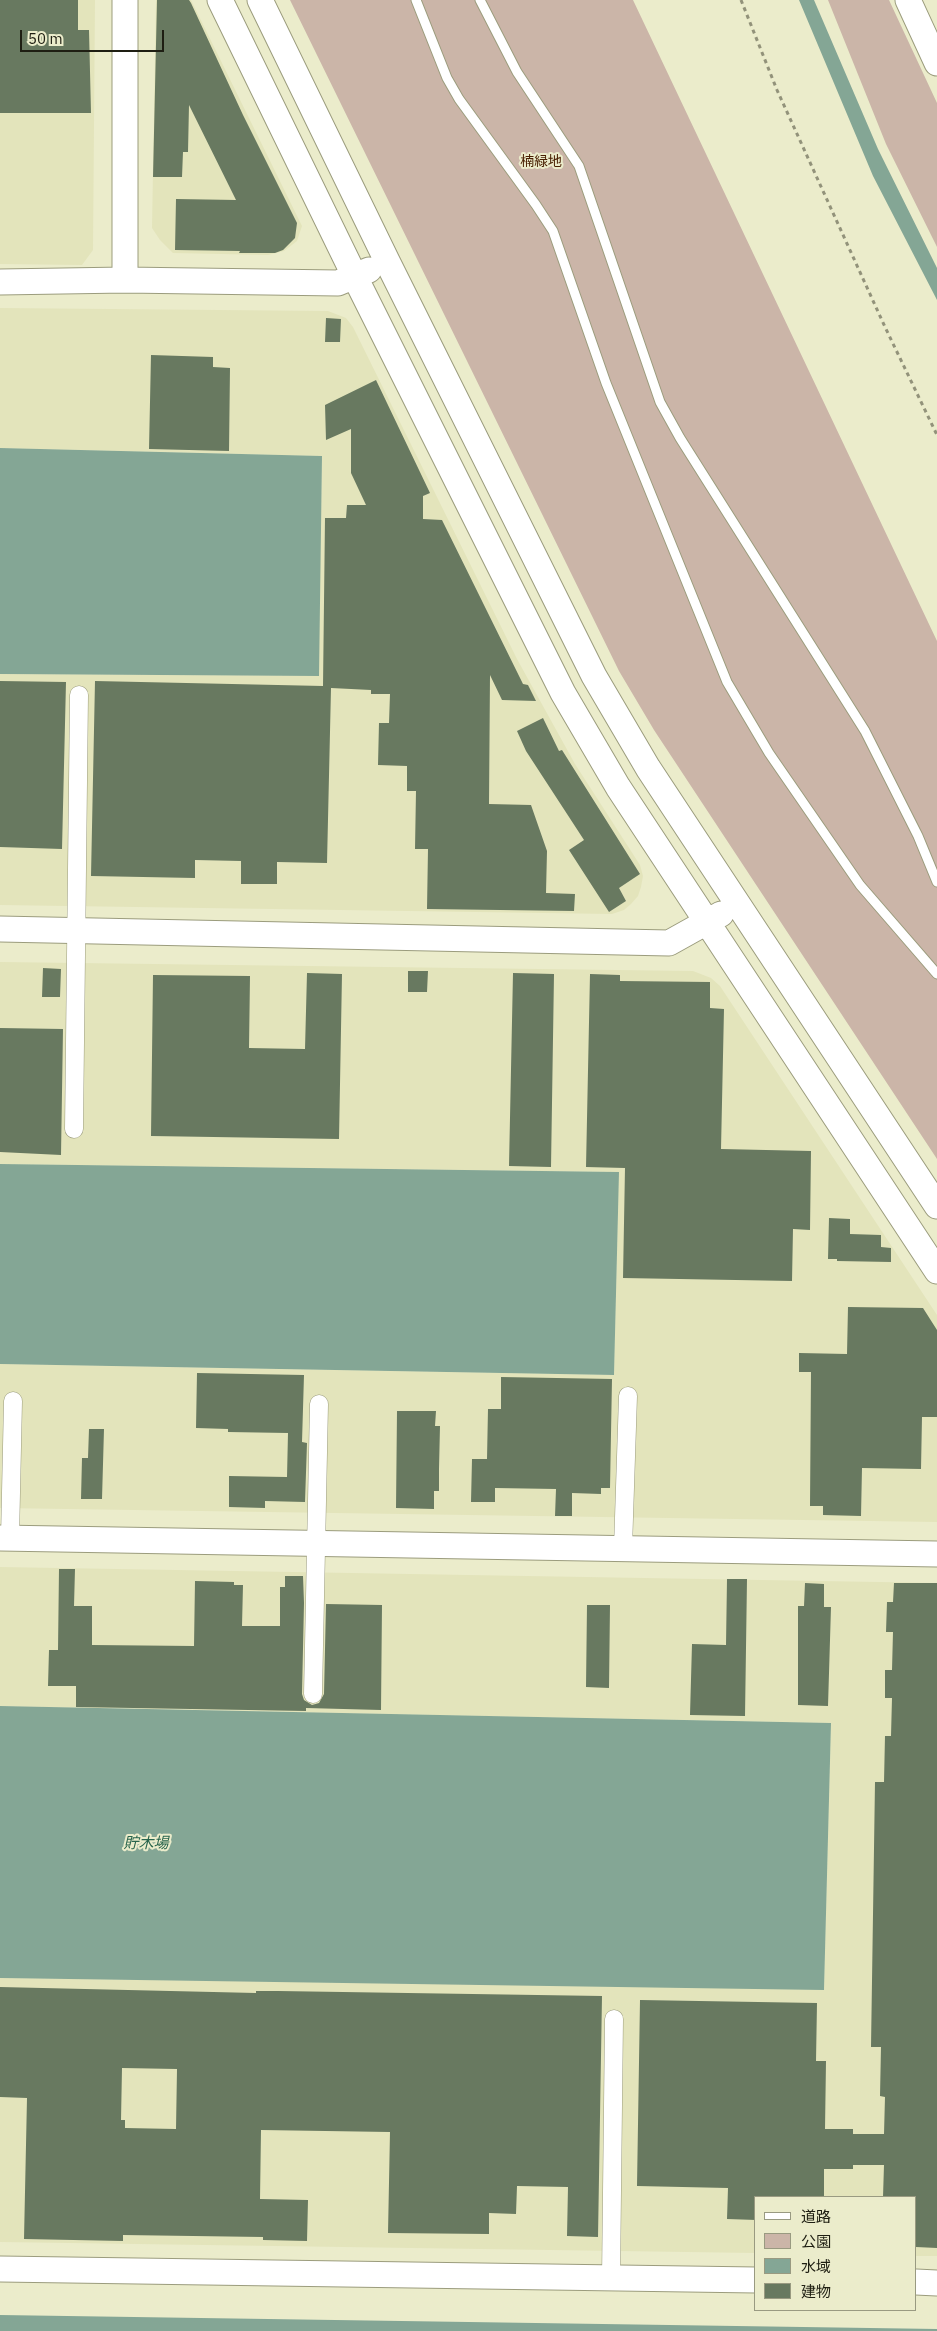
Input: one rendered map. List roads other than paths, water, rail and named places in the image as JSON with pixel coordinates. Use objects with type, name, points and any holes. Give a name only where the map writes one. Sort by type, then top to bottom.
[{"type":"street","points":[[125,0],[125,280]]},
{"type":"street","points":[[220,0],[355,277],[563,693],[618,787],[937,1271]]},
{"type":"street","points":[[260,0],[386,261],[594,676],[648,768],[937,1206]]},
{"type":"street","points":[[908,0],[937,63]]},
{"type":"street","points":[[0,282],[125,280],[338,283],[355,277],[386,261]]},
{"type":"street","points":[[74,1129],[79,695]]},
{"type":"street","points":[[0,929],[669,943],[739,905]]},
{"type":"street","points":[[623,1548],[628,1396]]},
{"type":"street","points":[[13,1401],[5,1538],[937,1554]]},
{"type":"street","points":[[313,1694],[319,1404]]},
{"type":"street","points":[[611,2278],[614,2019]]},
{"type":"street","points":[[0,2269],[754,2280]]},
{"type":"street","points":[[917,2282],[937,2283]]},
{"type":"lane","points":[[416,0],[447,78],[459,99],[553,231],[606,383],[728,682],[769,753],[860,885],[937,974]]},
{"type":"lane","points":[[480,0],[517,72],[579,166],[660,402],[680,438],[865,732],[918,836],[937,882]]},
{"type":"water","points":[[799,0],[814,0],[878,149],[937,268],[937,300],[873,176]]},
{"type":"water","points":[[0,448],[322,456],[319,676],[0,674]]},
{"type":"water","points":[[0,1164],[619,1172],[614,1375],[0,1364]]},
{"type":"water","name":"貯木場","points":[[0,1706],[831,1723],[824,1990],[0,1978]]},
{"type":"water","points":[[0,2315],[937,2329],[937,2331],[0,2331]]},
{"type":"park label","name":"楠緑地","points":[[541,162]]}]
